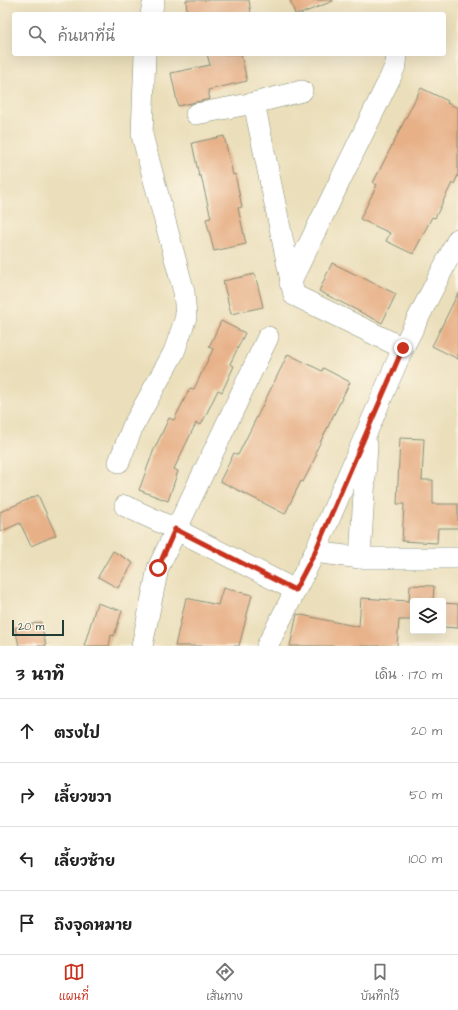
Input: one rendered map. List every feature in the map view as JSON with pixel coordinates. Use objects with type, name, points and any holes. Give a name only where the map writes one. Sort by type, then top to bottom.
[{"type":"street","points":[[151,12],[154,0]]},
{"type":"street","points":[[119,462],[133,426],[174,352],[186,317],[184,292],[142,134],[145,56]]},
{"type":"street","points":[[290,283],[390,78],[396,64],[397,56]]},
{"type":"street","points":[[196,114],[254,103],[302,91]]},
{"type":"street","points":[[254,103],[290,283],[294,295],[403,348]]},
{"type":"street","points":[[267,646],[315,552],[403,348],[458,239]]},
{"type":"street","points":[[142,646],[158,568],[175,529],[268,336]]},
{"type":"street","points":[[360,558],[368,431]]},
{"type":"street","points":[[125,506],[175,529],[295,590]]},
{"type":"street","points":[[315,552],[360,558],[458,558]]},
{"type":"building","points":[[186,0],[249,0],[251,12],[187,12]]},
{"type":"building","points":[[290,0],[333,0],[305,12],[294,12]]},
{"type":"building","points":[[208,56],[241,56],[247,81],[208,90],[210,99],[178,106],[171,73],[210,65]]},
{"type":"building","points":[[421,88],[448,101],[447,103],[458,108],[458,175],[454,184],[452,183],[435,218],[432,217],[413,254],[386,241],[390,233],[360,219],[377,185],[373,183]]},
{"type":"building","points":[[224,136],[233,175],[235,174],[242,207],[238,208],[246,244],[214,251],[206,219],[211,218],[201,176],[199,176],[192,143]]},
{"type":"building","points":[[332,263],[396,294],[382,323],[319,291]]},
{"type":"building","points":[[255,274],[263,307],[231,314],[223,281]]},
{"type":"building","points":[[458,293],[458,359],[432,346]]},
{"type":"building","points":[[221,321],[245,333],[230,364],[234,366],[222,392],[218,390],[201,425],[196,423],[174,469],[178,471],[168,501],[139,490],[153,452],[169,418],[174,420],[190,388],[194,389],[213,349],[209,347]]},
{"type":"building","points":[[288,354],[322,371],[323,368],[350,382],[315,453],[317,454],[303,482],[301,481],[285,514],[220,481],[234,453],[238,455]]},
{"type":"building","points":[[400,438],[424,439],[422,480],[433,480],[433,504],[458,504],[458,528],[438,528],[437,543],[402,541],[404,504],[397,504]]},
{"type":"building","points":[[38,495],[56,535],[31,546],[20,523],[0,532],[0,512]]},
{"type":"building","points":[[113,551],[133,563],[118,588],[98,577]]},
{"type":"building","points":[[410,585],[434,586],[433,598],[410,598],[410,620],[399,620],[397,646],[290,646],[297,614],[359,627],[361,598],[409,601]]},
{"type":"building","points":[[223,588],[252,595],[239,646],[175,646],[186,598],[218,605]]},
{"type":"building","points":[[97,603],[122,611],[114,636],[111,635],[109,646],[84,646]]},
{"type":"building","points":[[446,603],[458,604],[458,628],[446,627]]},
{"type":"building","points":[[41,622],[46,646],[19,646],[15,628]]},
{"type":"route","points":[[158,568],[175,529],[295,590],[315,552],[403,348]]}]
